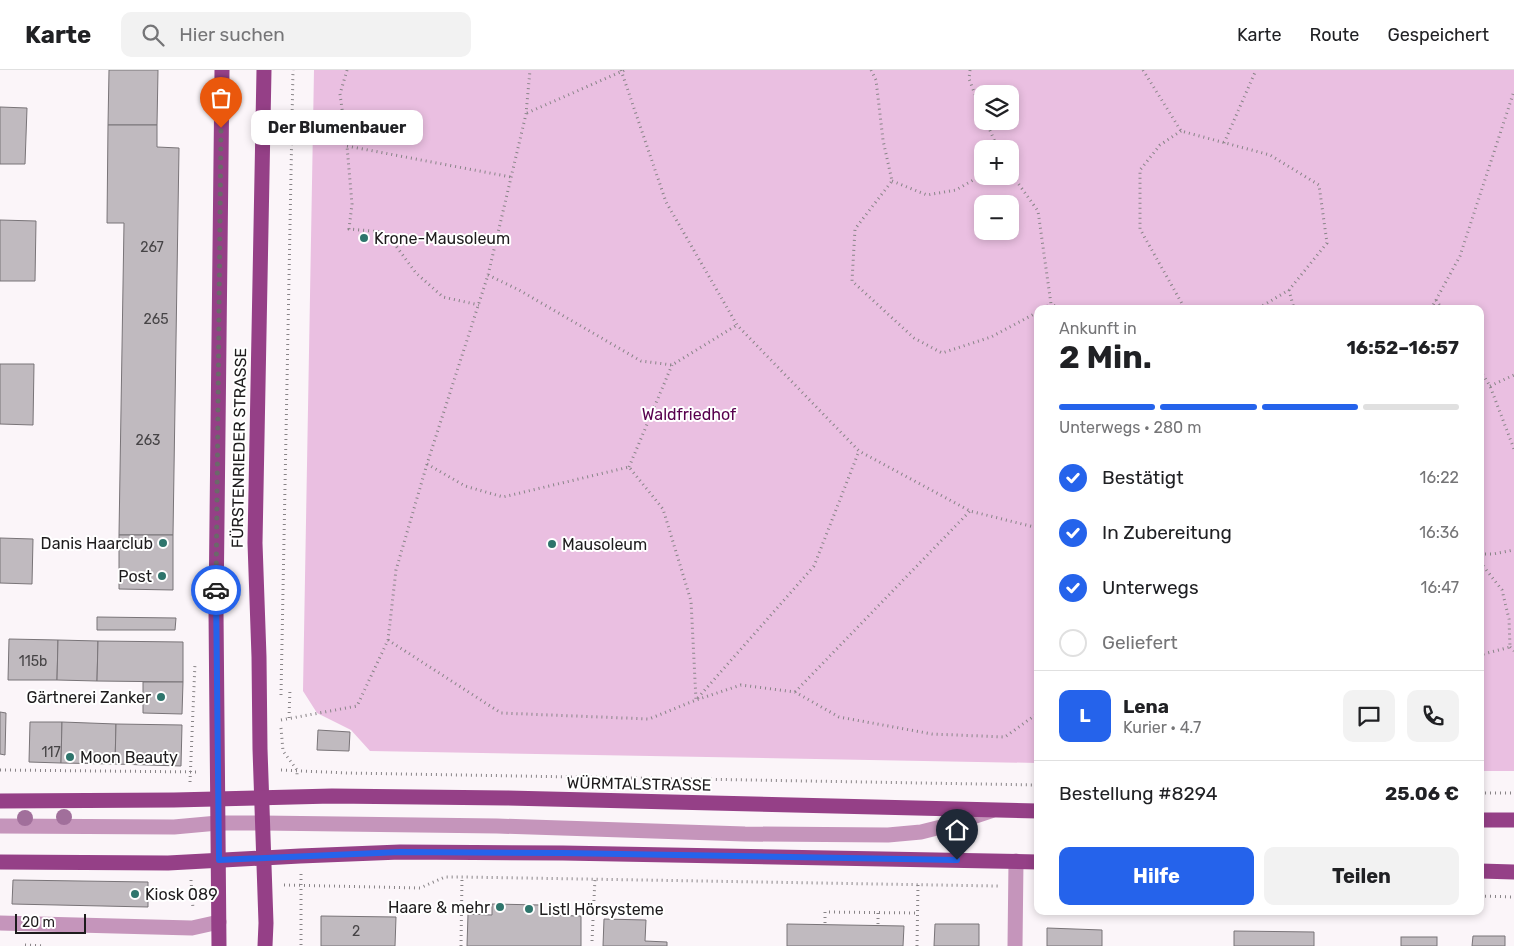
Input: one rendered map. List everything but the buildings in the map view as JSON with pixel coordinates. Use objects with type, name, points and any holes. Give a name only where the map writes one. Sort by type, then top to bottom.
[{"type":"main road","name":"FÜRSTENRIEDER STRASSE","points":[[219,946],[216,610],[222,70]]},
{"type":"main road","name":"FÜRSTENRIEDER STRASSE","points":[[264,70],[255,543],[265,946]]},
{"type":"main road","name":"WÜRMTALSTRASSE","points":[[0,801],[332,796],[506,798],[1034,811]]},
{"type":"main road","points":[[1484,820],[1514,820]]},
{"type":"main road","points":[[0,862],[168,863],[410,852],[1034,862]]},
{"type":"main road","points":[[1484,871],[1514,872]]},
{"type":"street","points":[[0,826],[174,827],[218,823],[262,823],[497,826],[745,834],[888,835],[921,832],[949,825],[991,810]]},
{"type":"street","points":[[1015,946],[1016,861]]},
{"type":"street","points":[[0,924],[192,928],[219,922]]},
{"type":"path","points":[[281,700],[293,70]]},
{"type":"path","points":[[347,70],[340,94],[352,204],[349,229],[383,232],[416,273],[443,296],[479,305]]},
{"type":"path","points":[[872,70],[876,80],[883,140],[892,181]]},
{"type":"path","points":[[970,70],[969,79],[974,92]]},
{"type":"path","points":[[1143,70],[1181,131],[1270,155],[1319,185],[1327,242],[1289,290],[1264,305]]},
{"type":"path","points":[[1224,143],[1256,70]]},
{"type":"path","points":[[290,688],[289,718],[357,706],[388,640],[396,570],[427,464],[488,275],[526,114],[529,71]]},
{"type":"path","points":[[526,114],[622,71],[666,202],[737,325],[859,451],[970,511],[1034,527]]},
{"type":"path","points":[[1433,305],[1460,256],[1514,91]]},
{"type":"path","points":[[1181,131],[1160,145],[1140,170],[1140,229],[1183,305]]},
{"type":"path","points":[[347,146],[511,178]]},
{"type":"path","points":[[892,181],[927,194],[956,190],[974,180]]},
{"type":"path","points":[[892,181],[855,229],[852,281],[914,338],[942,353],[991,337],[1034,314]]},
{"type":"path","points":[[1019,185],[1038,211],[1051,304]]},
{"type":"path","points":[[488,275],[519,290],[641,361],[672,365]]},
{"type":"path","points":[[1289,290],[1293,305]]},
{"type":"path","points":[[1436,300],[1439,305]]},
{"type":"path","points":[[629,467],[672,365],[737,325]]},
{"type":"path","points":[[1490,386],[1514,375]]},
{"type":"path","points":[[1484,376],[1490,386],[1514,449]]},
{"type":"path","points":[[696,700],[814,566],[859,451]]},
{"type":"path","points":[[427,464],[465,486],[503,497],[629,467]]},
{"type":"path","points":[[629,467],[663,509],[691,601],[696,700]]},
{"type":"path","points":[[795,692],[970,511]]},
{"type":"path","points":[[1484,554],[1514,550]]},
{"type":"path","points":[[1484,567],[1502,590],[1509,619],[1510,647]]},
{"type":"path","points":[[388,640],[501,713],[648,719],[741,685],[795,692],[839,717],[932,734],[1005,737],[1034,715]]},
{"type":"path","points":[[1510,647],[1514,650]]},
{"type":"path","points":[[1484,655],[1510,647]]},
{"type":"path","name":"WÜRMTALSTRASSE","points":[[289,718],[281,720],[283,751],[297,770],[346,773],[1034,785]]},
{"type":"path","points":[[0,770],[190,772]]},
{"type":"path","points":[[1484,793],[1514,794]]},
{"type":"path","points":[[190,862],[193,908],[192,928]]},
{"type":"path","points":[[301,946],[301,886],[420,888],[445,877],[462,877],[1016,886]]},
{"type":"path","points":[[461,946],[462,877]]},
{"type":"path","points":[[592,941],[595,878]]},
{"type":"path","points":[[355,887],[356,882]]},
{"type":"path","points":[[420,883],[420,888]]},
{"type":"path","points":[[917,946],[918,884]]},
{"type":"path","points":[[1484,896],[1514,897]]},
{"type":"path","points":[[825,923],[825,912],[918,913]]},
{"type":"path","points":[[878,912],[878,924]]},
{"type":"green space","name":"Waldfriedhof","points":[[314,70],[1514,70],[1514,771],[1484,771],[1484,305],[1034,305],[1034,763],[370,751],[351,730],[317,713],[303,691]]},
{"type":"way so far","points":[[216,590],[221,128]]},
{"type":"place","name":"Der Blumenbauer","points":[[221,128]]},
{"type":"place","name":"Krone-Mausoleum","points":[[364,238]]},
{"type":"place","name":"Danis Haarclub","points":[[163,543]]},
{"type":"place","name":"Mausoleum","points":[[552,544]]},
{"type":"place","name":"Post","points":[[162,576]]},
{"type":"place","name":"Gärtnerei Zanker","points":[[161,697]]},
{"type":"place","name":"Moon Beauty","points":[[70,757]]},
{"type":"place","name":"Kiosk 089","points":[[135,894]]},
{"type":"place","name":"Haare & mehr","points":[[500,907]]},
{"type":"place","name":"Listl Hörsysteme","points":[[529,909]]},
{"type":"route","points":[[216,590],[219,860],[400,852],[957,860]]}]
